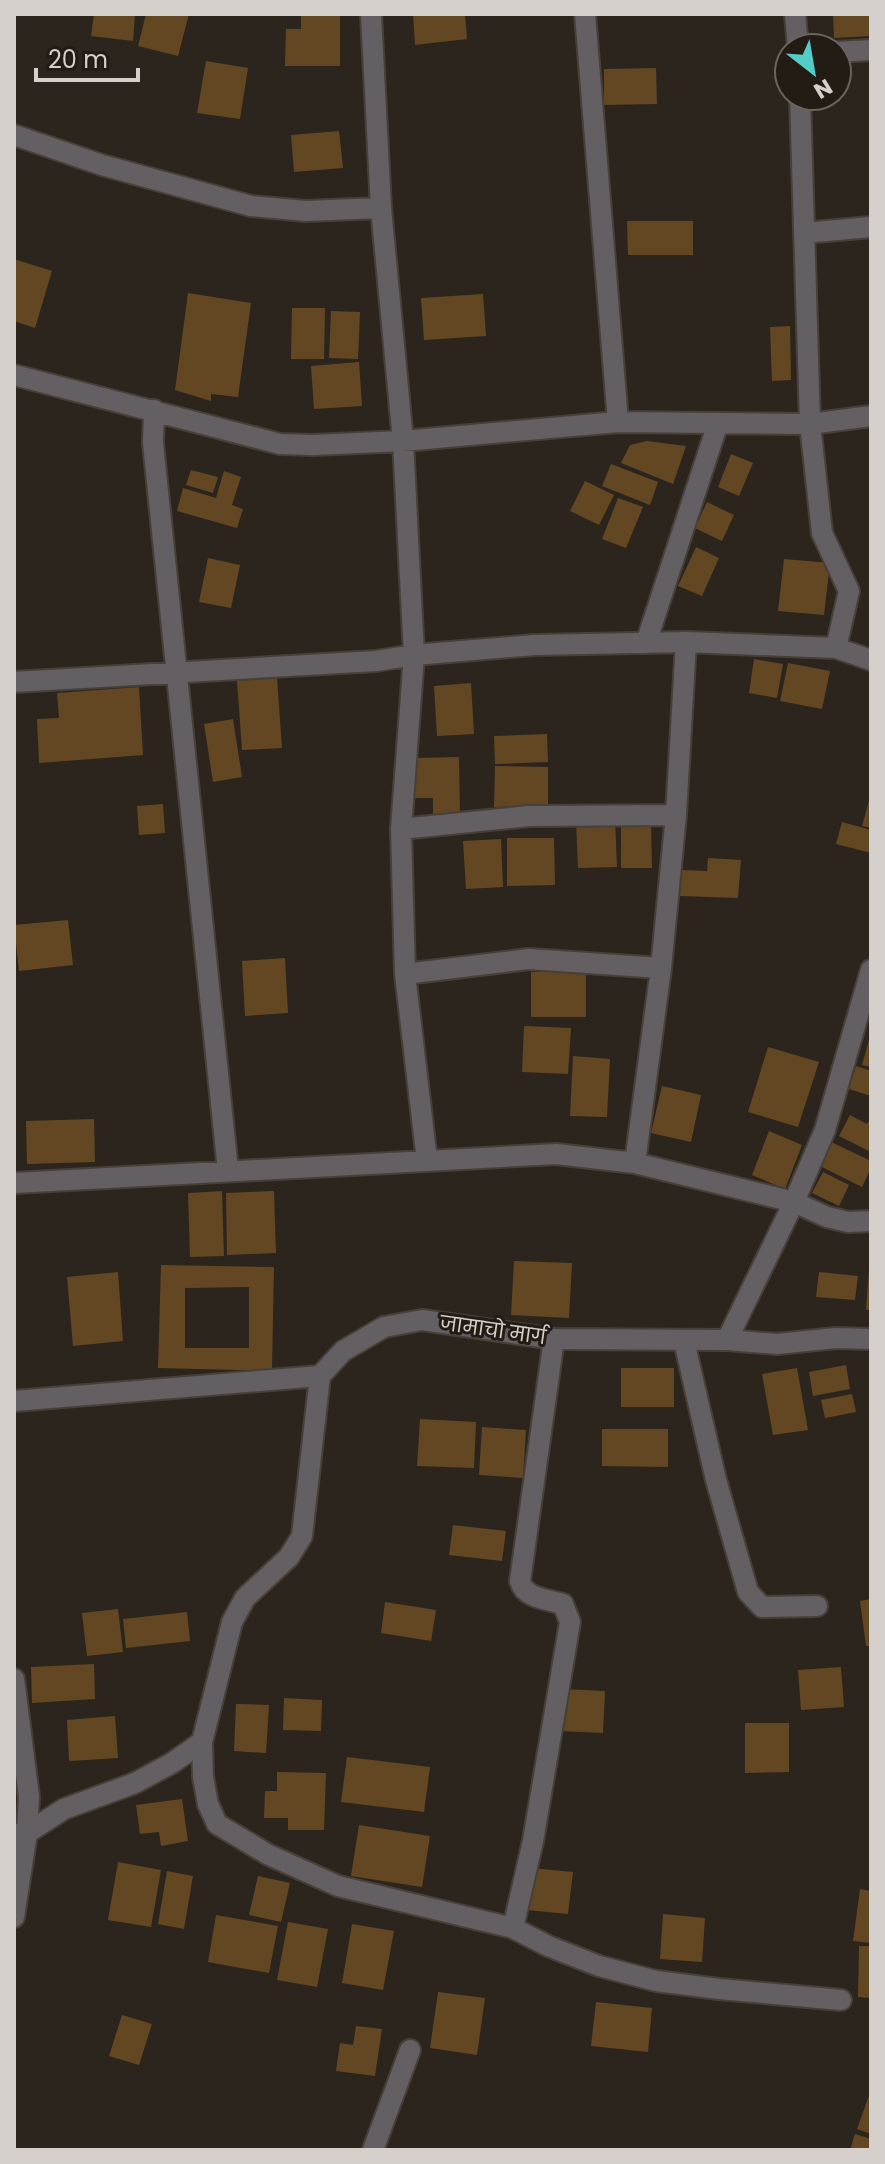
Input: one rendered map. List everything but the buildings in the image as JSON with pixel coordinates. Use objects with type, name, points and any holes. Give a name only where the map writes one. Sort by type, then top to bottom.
[{"type":"street","points":[[371,14],[381,208],[403,441],[414,655],[401,829],[405,974],[427,1161]]},
{"type":"street","points":[[585,14],[618,422]]},
{"type":"street","points":[[800,112],[810,424],[822,533],[849,591],[836,648]]},
{"type":"street","points":[[14,135],[102,165],[251,206],[306,211],[381,208]]},
{"type":"street","points":[[804,233],[871,227]]},
{"type":"street","points":[[14,375],[280,444],[403,441],[618,422],[810,424],[871,416]]},
{"type":"street","points":[[154,410],[153,443],[228,1171]]},
{"type":"street","points":[[646,643],[718,423]]},
{"type":"street","points":[[14,682],[376,661],[534,645],[686,642],[836,648],[871,660]]},
{"type":"street","points":[[635,1163],[661,968],[676,815],[686,642]]},
{"type":"street","points":[[401,829],[529,816],[676,815]]},
{"type":"street","points":[[405,974],[529,959],[661,968]]},
{"type":"street","points":[[727,1340],[825,1130],[871,970]]},
{"type":"street","points":[[14,1183],[556,1154],[635,1163],[794,1202],[827,1217],[848,1222],[871,1221]]},
{"type":"street","name":"जामाचो मार्ग","points":[[320,1376],[343,1351],[384,1327],[422,1320],[554,1339],[727,1340],[777,1344],[836,1338],[871,1339]]},
{"type":"street","points":[[513,1928],[533,1841],[570,1622],[563,1604],[526,1593],[520,1581],[554,1339]]},
{"type":"street","points":[[684,1341],[716,1480],[748,1592],[762,1607],[817,1606]]},
{"type":"street","points":[[14,1401],[320,1376],[302,1536],[289,1557],[245,1598],[232,1622],[202,1742],[203,1777],[208,1804],[217,1824],[269,1855],[338,1886],[513,1928],[599,1966],[656,1981],[841,2000]]},
{"type":"street","points":[[14,1679],[29,1797],[21,1834],[14,1917]]},
{"type":"street","points":[[21,1834],[64,1809],[135,1783],[202,1742]]},
{"type":"street","points":[[373,2150],[410,2050]]}]
